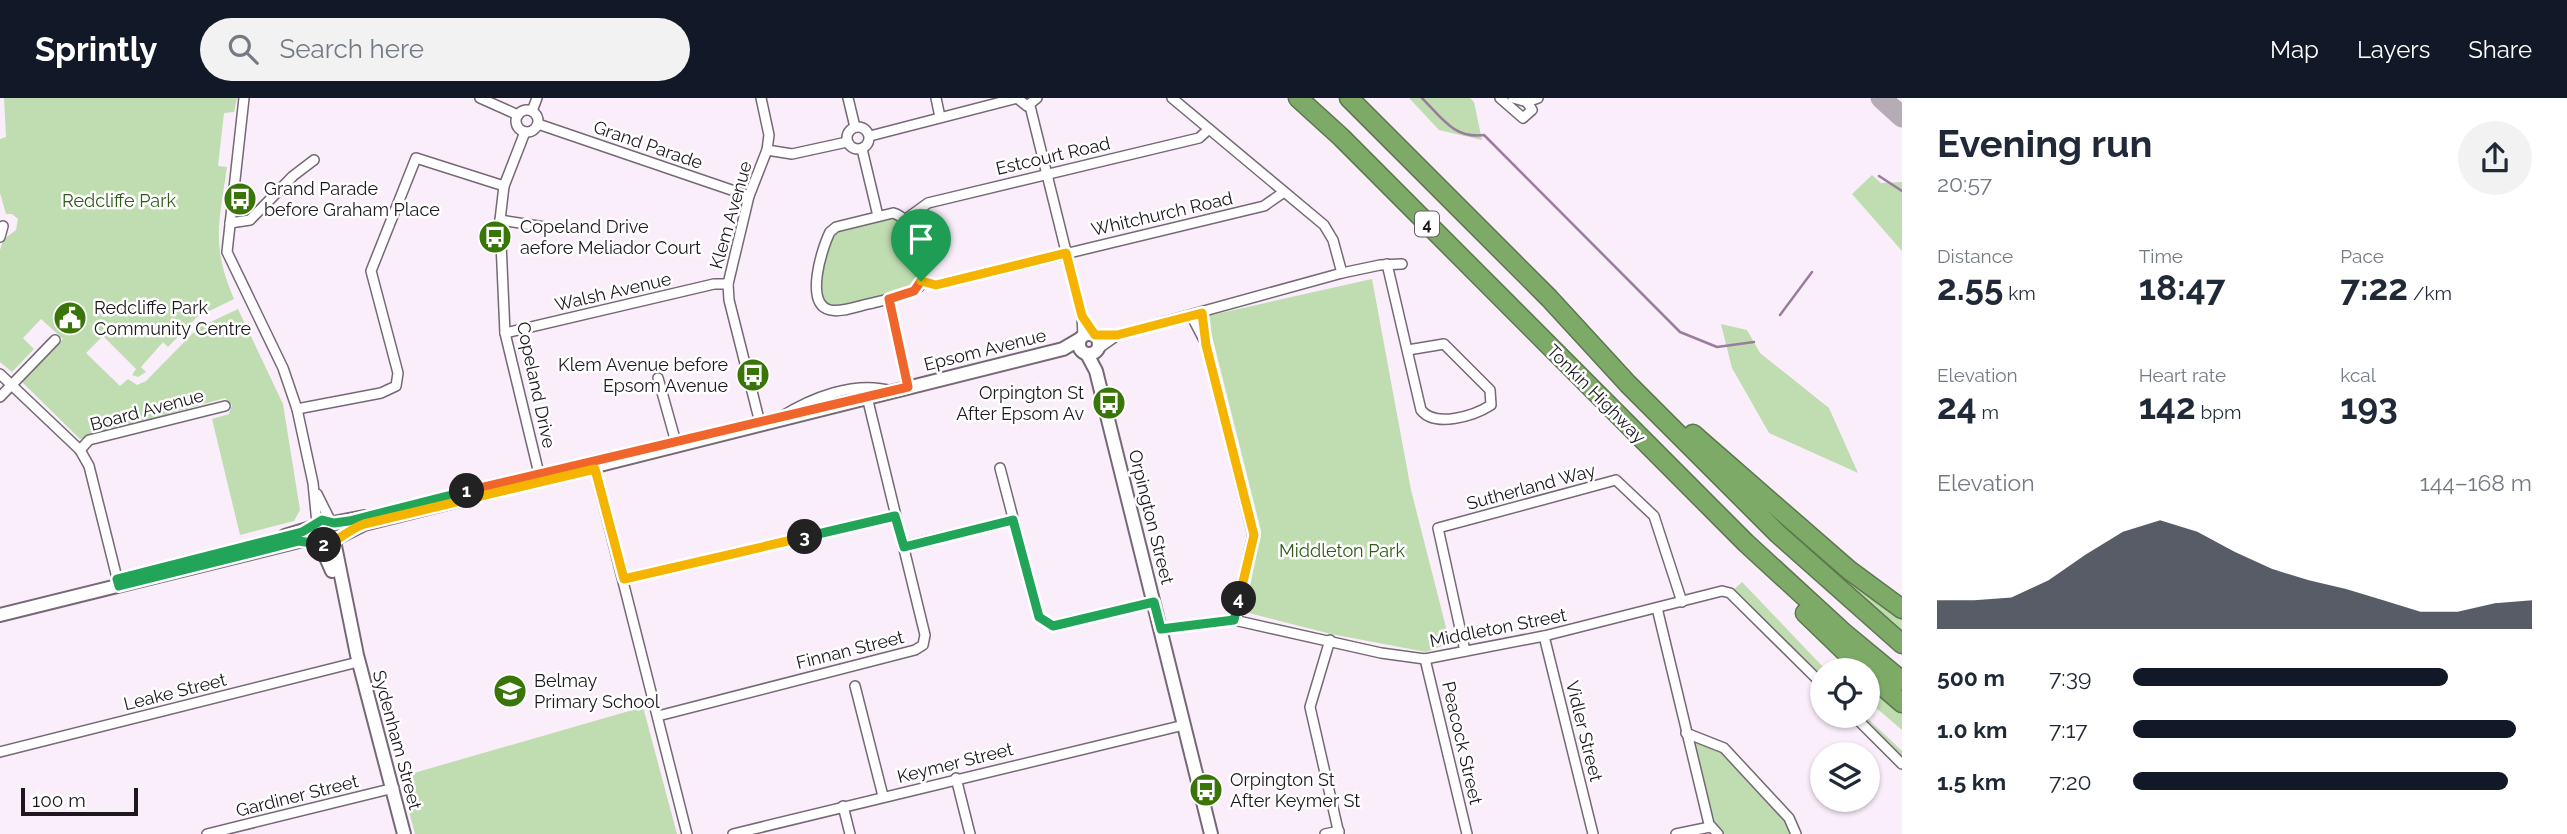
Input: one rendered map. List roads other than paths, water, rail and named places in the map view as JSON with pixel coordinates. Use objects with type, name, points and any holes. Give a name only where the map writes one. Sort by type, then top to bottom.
[{"type":"highway","name":"Tonkin Highway","points":[[1298,98],[1341,137],[1746,543],[1843,632],[1902,681]]},
{"type":"highway","name":"Tonkin Highway","points":[[1349,98],[1778,534],[1902,644]]},
{"type":"highway","points":[[1593,343],[1831,555],[1902,609]]},
{"type":"highway","points":[[1746,543],[1789,596],[1852,658]]},
{"type":"highway","points":[[1880,684],[1902,703]]},
{"type":"street","points":[[0,615],[315,525],[313,483],[297,409],[283,368],[227,252],[244,98]]},
{"type":"street","points":[[480,98],[518,114],[526,110],[532,111]]},
{"type":"street","points":[[518,114],[517,125],[525,132],[531,131],[538,124],[532,111],[537,98]]},
{"type":"street","name":"Klem Avenue","points":[[760,423],[728,284],[749,196],[767,150],[769,135],[761,98]]},
{"type":"street","points":[[848,98],[855,127]]},
{"type":"street","points":[[936,98],[940,117]]},
{"type":"street","points":[[870,136],[1017,98],[1023,106],[1030,106],[1037,98]]},
{"type":"street","points":[[1172,98],[1329,231],[1342,273]]},
{"type":"street","points":[[1500,98],[1523,118],[1531,113],[1531,106],[1527,102],[1513,98]]},
{"type":"street","points":[[1527,102],[1538,98]]},
{"type":"street","points":[[1030,106],[1089,344]]},
{"type":"street","name":"Grand Parade","points":[[538,124],[749,196]]},
{"type":"street","points":[[855,127],[862,127],[870,136],[869,143],[862,149],[856,149],[847,142],[849,130],[855,127]]},
{"type":"street","name":"Estcourt Road","points":[[906,219],[928,203],[1199,138],[1209,129]]},
{"type":"street","name":"Copeland Drive","points":[[525,132],[504,186],[500,220],[505,333],[540,478]]},
{"type":"street","points":[[767,150],[792,154],[847,142]]},
{"type":"street","points":[[862,149],[878,216]]},
{"type":"street","points":[[297,409],[382,393],[396,386],[398,373],[371,271],[416,158],[504,186]]},
{"type":"street","points":[[230,223],[250,220],[293,176],[314,160]]},
{"type":"street","name":"Whitchurch Road","points":[[921,281],[936,285],[1264,206],[1284,192]]},
{"type":"street","points":[[897,213],[906,219],[910,224],[921,281],[914,291],[837,311],[825,308],[816,296],[815,288],[830,232],[836,227],[878,216],[897,213]]},
{"type":"street","points":[[500,220],[545,227]]},
{"type":"street","points":[[0,237],[3,226]]},
{"type":"street","points":[[1387,264],[1421,410],[1428,418],[1438,421],[1491,405],[1490,390],[1444,344],[1408,350]]},
{"type":"street","name":"Epsom Avenue","points":[[318,543],[335,540],[364,524],[540,478],[1089,344],[1192,317],[1251,296],[1342,273],[1387,264],[1402,264]]},
{"type":"street","name":"Walsh Avenue","points":[[505,333],[714,284],[728,284]]},
{"type":"street","points":[[889,299],[908,387]]},
{"type":"street","points":[[1202,313],[1206,345],[1254,535],[1234,620]]},
{"type":"street","points":[[1192,317],[1206,345]]},
{"type":"street","points":[[0,397],[55,340]]},
{"type":"street","name":"Orpington Street","points":[[1089,344],[1211,834]]},
{"type":"street","points":[[0,374],[80,450],[89,466],[118,582]]},
{"type":"street","points":[[659,378],[677,443]]},
{"type":"street","points":[[778,419],[804,402],[870,385],[892,391]]},
{"type":"street","name":"Finnan Street","points":[[658,716],[915,650],[923,645],[925,635],[867,397]]},
{"type":"street","name":"Board Avenue","points":[[80,450],[89,440],[226,405]]},
{"type":"street","points":[[594,465],[687,834]]},
{"type":"street","points":[[1000,468],[1039,617],[1044,624],[1053,626],[1154,602]]},
{"type":"street","name":"Epsom Avenue","points":[[315,525],[540,478]]},
{"type":"street","name":"Sutherland Way","points":[[1465,651],[1438,528],[1616,481],[1654,516],[1682,602]]},
{"type":"street","points":[[313,483],[332,522]]},
{"type":"street","points":[[624,579],[895,516]]},
{"type":"street","points":[[904,547],[1013,520]]},
{"type":"street","name":"Sydenham Street","points":[[332,522],[358,659],[404,834]]},
{"type":"street","name":"Sydenham Street","points":[[315,525],[318,543],[331,566],[347,632],[358,659]]},
{"type":"street","points":[[0,608],[299,541],[318,543]]},
{"type":"street","name":"Middleton Street","points":[[1161,629],[1234,620],[1381,653],[1426,659],[1545,636],[1715,593],[1730,593],[1810,672]]},
{"type":"street","points":[[1657,608],[1710,827],[1718,834]]},
{"type":"street","name":"Vidler Street","points":[[1545,636],[1593,834]]},
{"type":"street","points":[[1325,834],[1339,832],[1310,707],[1330,640]]},
{"type":"street","name":"Leake Street","points":[[0,752],[358,659]]},
{"type":"street","name":"Peacock Street","points":[[1426,659],[1467,834]]},
{"type":"street","points":[[855,686],[883,796]]},
{"type":"street","name":"Keymer Street","points":[[733,834],[1184,725]]},
{"type":"street","points":[[1866,728],[1902,764]]},
{"type":"street","points":[[1686,733],[1724,748],[1789,818],[1796,834]]},
{"type":"street","points":[[956,778],[970,834]]},
{"type":"street","name":"Gardiner Street","points":[[207,834],[394,788]]},
{"type":"street","points":[[843,806],[850,834]]},
{"type":"street","points":[[1676,834],[1710,827]]},
{"type":"waterway","points":[[1422,98],[1442,120],[1456,130],[1464,134],[1484,135],[1680,332],[1717,347],[1754,342]]},
{"type":"waterway","points":[[1879,176],[1902,191]]},
{"type":"waterway","points":[[1780,315],[1812,272]]},
{"type":"place","name":"Grand Parade before Graham Place","points":[[240,199]]},
{"type":"place","name":"Copeland Drive aefore Meliador Court","points":[[495,237]]},
{"type":"place","name":"Redcliffe Park Community Centre","points":[[70,318]]},
{"type":"place","name":"Klem Avenue before Epsom Avenue","points":[[753,375]]},
{"type":"place","name":"Orpington St After Epsom Av","points":[[1109,403]]},
{"type":"place","name":"Belmay Primary School","points":[[510,691]]},
{"type":"place","name":"Orpington St After Keymer St","points":[[1206,790]]},
{"type":"park label","name":"Redcliffe Park","points":[[119,201]]},
{"type":"park label","name":"Middleton Park","points":[[1342,551]]}]
